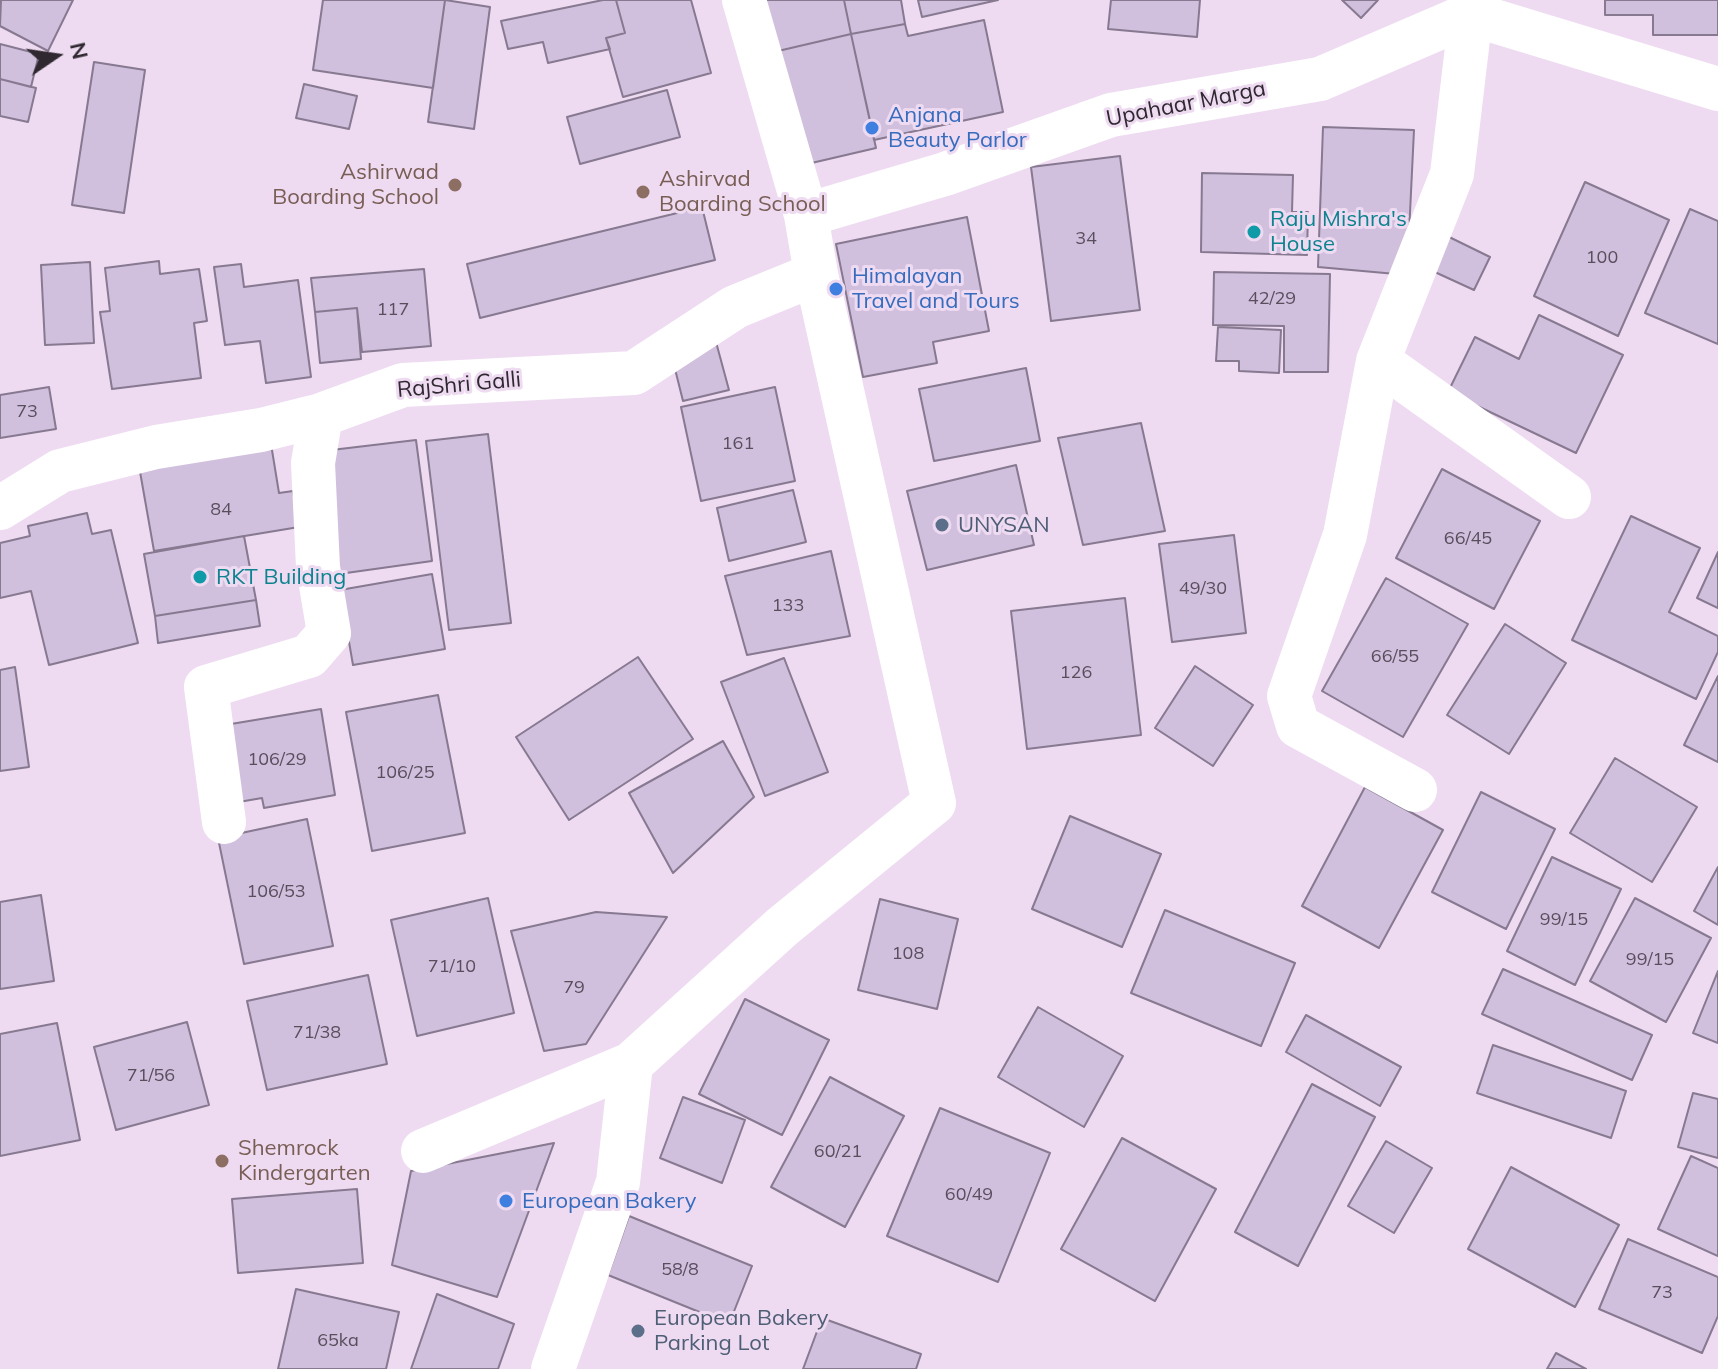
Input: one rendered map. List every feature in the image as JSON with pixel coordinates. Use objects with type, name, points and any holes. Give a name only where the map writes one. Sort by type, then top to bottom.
[{"type":"street","points":[[423,1151],[631,1064],[782,927],[934,803],[816,274],[806,215],[744,0]]},
{"type":"street","points":[[1415,790],[1298,726],[1289,696],[1345,535],[1378,361],[1452,174],[1471,14],[1718,89]]},
{"type":"street","name":"Upahaar Marga","points":[[806,215],[945,174],[1111,115],[1320,79],[1471,14]]},
{"type":"street","name":"RajShri Galli","points":[[0,508],[60,471],[156,447],[261,430],[321,415],[403,385],[634,373],[735,307],[816,274]]},
{"type":"street","points":[[1378,361],[1569,497]]},
{"type":"street","points":[[224,822],[206,687],[309,656],[329,633],[318,567],[313,463],[321,415]]},
{"type":"street","points":[[553,1369],[618,1182],[631,1064]]},
{"type":"building","points":[[1,0],[73,0],[48,51],[0,26]]},
{"type":"building","points":[[323,0],[445,0],[433,88],[313,70]]},
{"type":"building","points":[[445,0],[490,7],[474,129],[428,122]]},
{"type":"building","points":[[616,0],[625,33],[606,38],[610,49],[548,63],[543,42],[508,49],[501,21]]},
{"type":"building","points":[[616,0],[691,0],[711,73],[623,97],[606,38],[625,33]]},
{"type":"building","points":[[761,0],[844,0],[851,34],[778,51]]},
{"type":"building","points":[[844,0],[901,0],[905,24],[851,34]]},
{"type":"building","points":[[918,0],[998,0],[922,17]]},
{"type":"building","points":[[1111,0],[1200,0],[1197,37],[1108,29]]},
{"type":"building","points":[[1342,0],[1378,0],[1361,18]]},
{"type":"building","points":[[1605,0],[1718,0],[1718,35],[1653,35],[1653,15],[1605,15]]},
{"type":"building","points":[[984,20],[1003,112],[874,140],[851,34],[905,24],[908,36]]},
{"type":"building","points":[[851,34],[876,148],[803,165],[778,51]]},
{"type":"building","points":[[0,44],[39,54],[31,87],[0,79]]},
{"type":"building","points":[[94,62],[145,70],[124,213],[72,205]]},
{"type":"building","points":[[0,79],[36,88],[28,122],[0,116]]},
{"type":"building","points":[[304,84],[357,96],[349,129],[296,118]]},
{"type":"building","points":[[667,90],[680,137],[580,164],[567,117]]},
{"type":"building","points":[[1323,127],[1414,130],[1407,275],[1318,267]]},
{"type":"building","points":[[1120,156],[1140,310],[1051,321],[1031,167]]},
{"type":"building","name":"Raju Mishra's House","points":[[1202,173],[1293,175],[1292,212],[1308,212],[1307,255],[1201,252]]},
{"type":"building","points":[[1585,182],[1669,220],[1618,336],[1534,296]]},
{"type":"building","points":[[702,207],[715,260],[480,318],[467,264]]},
{"type":"building","points":[[1690,209],[1718,221],[1718,344],[1645,313]]},
{"type":"building","points":[[967,217],[989,331],[933,342],[937,363],[863,377],[836,244]]},
{"type":"building","points":[[1443,234],[1490,257],[1474,290],[1426,268]]},
{"type":"building","points":[[159,261],[160,274],[199,269],[207,321],[194,323],[201,378],[112,389],[100,312],[110,311],[105,268]]},
{"type":"building","points":[[90,262],[94,343],[45,345],[41,265]]},
{"type":"building","points":[[241,264],[244,287],[298,280],[311,377],[266,383],[260,341],[225,345],[214,267]]},
{"type":"building","points":[[424,269],[431,346],[362,352],[357,308],[315,312],[311,278]]},
{"type":"building","points":[[1214,272],[1330,274],[1328,372],[1284,372],[1284,326],[1213,325]]},
{"type":"building","points":[[357,308],[361,359],[320,363],[315,312]]},
{"type":"building","points":[[1539,315],[1623,355],[1576,453],[1448,392],[1475,337],[1519,359]]},
{"type":"building","points":[[1218,327],[1281,330],[1279,373],[1239,371],[1239,361],[1216,361]]},
{"type":"building","points":[[716,342],[729,390],[683,401],[671,353]]},
{"type":"building","points":[[1026,368],[1040,441],[934,461],[919,389]]},
{"type":"building","points":[[49,387],[56,429],[0,438],[0,395]]},
{"type":"building","points":[[775,387],[795,481],[701,501],[681,407]]},
{"type":"building","points":[[1141,423],[1165,531],[1083,545],[1058,438]]},
{"type":"building","points":[[488,434],[511,623],[449,630],[426,441]]},
{"type":"building","points":[[416,440],[432,561],[339,574],[323,451]]},
{"type":"building","points":[[271,444],[279,493],[293,491],[299,527],[154,551],[139,466]]},
{"type":"building","points":[[1016,465],[1034,545],[927,570],[907,491]]},
{"type":"building","points":[[1442,469],[1540,521],[1494,609],[1396,558]]},
{"type":"building","points":[[793,490],[806,542],[729,561],[717,508]]},
{"type":"building","points":[[87,513],[92,534],[111,530],[138,643],[49,665],[31,591],[0,598],[0,543],[30,536],[28,526]]},
{"type":"building","points":[[1631,516],[1700,548],[1669,612],[1718,636],[1718,652],[1696,699],[1572,640]]},
{"type":"building","points":[[1234,535],[1246,633],[1172,642],[1159,544]]},
{"type":"building","name":"RKT Building","points":[[244,536],[256,600],[155,616],[144,554]]},
{"type":"building","points":[[831,551],[850,636],[747,655],[725,576]]},
{"type":"building","points":[[1718,552],[1718,608],[1697,598]]},
{"type":"building","points":[[432,574],[445,649],[353,665],[340,590]]},
{"type":"building","points":[[1386,578],[1468,624],[1403,737],[1322,691]]},
{"type":"building","points":[[1125,598],[1141,735],[1027,749],[1011,611]]},
{"type":"building","points":[[256,600],[260,626],[158,643],[155,616]]},
{"type":"building","points":[[1505,624],[1566,663],[1509,754],[1447,715]]},
{"type":"building","points":[[638,657],[693,739],[569,820],[516,737]]},
{"type":"building","points":[[784,658],[828,772],[765,796],[721,682]]},
{"type":"building","points":[[1195,666],[1253,705],[1213,766],[1155,728]]},
{"type":"building","points":[[15,667],[29,767],[0,771],[0,670]]},
{"type":"building","points":[[1718,676],[1718,762],[1684,745]]},
{"type":"building","points":[[438,695],[465,833],[372,851],[346,712]]},
{"type":"building","points":[[321,709],[335,795],[264,808],[262,798],[233,803],[219,726]]},
{"type":"building","points":[[723,741],[754,797],[673,873],[629,793]]},
{"type":"building","points":[[1615,758],[1697,807],[1652,882],[1570,833]]},
{"type":"building","points":[[1365,787],[1443,830],[1379,948],[1302,906]]},
{"type":"building","points":[[1481,792],[1555,829],[1506,929],[1432,892]]},
{"type":"building","points":[[1070,816],[1161,854],[1122,947],[1032,909]]},
{"type":"building","points":[[307,819],[333,946],[244,964],[218,838]]},
{"type":"building","points":[[1552,857],[1621,889],[1575,985],[1507,951]]},
{"type":"building","points":[[1718,867],[1718,925],[1694,911]]},
{"type":"building","points":[[41,895],[54,981],[0,989],[0,902]]},
{"type":"building","points":[[488,898],[514,1013],[417,1036],[391,920]]},
{"type":"building","points":[[1635,898],[1711,938],[1666,1022],[1590,981]]},
{"type":"building","points":[[880,899],[958,919],[937,1009],[858,990]]},
{"type":"building","points":[[1165,910],[1295,963],[1261,1046],[1131,993]]},
{"type":"building","points":[[596,912],[667,917],[586,1044],[544,1051],[511,931]]},
{"type":"building","points":[[1503,969],[1652,1035],[1632,1080],[1482,1014]]},
{"type":"building","points":[[1718,971],[1718,1043],[1693,1033]]},
{"type":"building","points":[[368,975],[387,1064],[267,1090],[247,1001]]},
{"type":"building","points":[[745,999],[829,1040],[782,1135],[699,1094]]},
{"type":"building","points":[[1038,1007],[1123,1056],[1084,1127],[998,1077]]},
{"type":"building","points":[[1306,1015],[1401,1067],[1380,1106],[1286,1052]]},
{"type":"building","points":[[187,1022],[209,1105],[116,1130],[94,1047]]},
{"type":"building","points":[[57,1023],[80,1140],[0,1156],[0,1034]]},
{"type":"building","points":[[1493,1045],[1626,1091],[1611,1138],[1477,1093]]},
{"type":"building","points":[[830,1077],[904,1116],[845,1227],[771,1187]]},
{"type":"building","points":[[1312,1084],[1375,1117],[1298,1266],[1235,1232]]},
{"type":"building","points":[[1693,1093],[1718,1099],[1718,1158],[1678,1147]]},
{"type":"building","points":[[683,1097],[745,1120],[722,1183],[660,1158]]},
{"type":"building","points":[[940,1108],[1050,1153],[998,1282],[887,1236]]},
{"type":"building","points":[[1122,1138],[1216,1189],[1155,1301],[1061,1249]]},
{"type":"building","points":[[1386,1141],[1432,1168],[1394,1233],[1348,1206]]},
{"type":"building","points":[[554,1143],[497,1297],[392,1265],[411,1171]]},
{"type":"building","points":[[1691,1156],[1718,1168],[1718,1256],[1658,1229]]},
{"type":"building","points":[[1511,1167],[1619,1225],[1575,1307],[1468,1249]]},
{"type":"building","points":[[357,1189],[363,1263],[238,1273],[232,1199]]},
{"type":"building","points":[[629,1216],[752,1266],[729,1324],[608,1275]]},
{"type":"building","points":[[1628,1239],[1718,1277],[1718,1316],[1702,1353],[1599,1309]]},
{"type":"building","points":[[296,1289],[399,1312],[386,1369],[278,1369]]},
{"type":"building","points":[[437,1294],[514,1324],[498,1369],[411,1369]]},
{"type":"building","points":[[822,1318],[921,1354],[916,1369],[803,1369]]},
{"type":"building","points":[[1556,1353],[1586,1369],[1547,1369]]},
{"type":"place","name":"Anjana Beauty Parlor","points":[[872,128]]},
{"type":"place","name":"Ashirwad Boarding School","points":[[455,185]]},
{"type":"place","name":"Ashirvad Boarding School","points":[[643,192]]},
{"type":"place","name":"Raju Mishra's House","points":[[1254,232]]},
{"type":"place","name":"Himalayan Travel and Tours","points":[[836,289]]},
{"type":"place","name":"UNYSAN","points":[[942,525]]},
{"type":"place","name":"RKT Building","points":[[200,577]]},
{"type":"place","name":"Shemrock Kindergarten","points":[[222,1161]]},
{"type":"place","name":"European Bakery","points":[[506,1201]]},
{"type":"place","name":"European Bakery Parking Lot","points":[[638,1331]]}]
